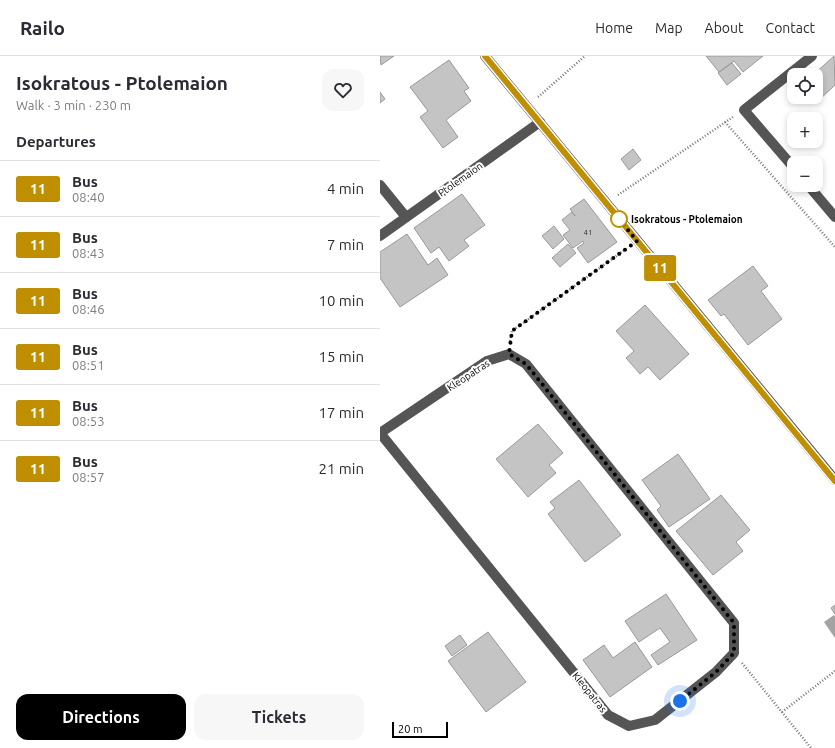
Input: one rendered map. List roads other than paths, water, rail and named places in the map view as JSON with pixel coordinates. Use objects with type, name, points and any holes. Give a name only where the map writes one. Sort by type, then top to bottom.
[{"type":"street","points":[[485,56],[835,480]]},
{"type":"street","points":[[787,160],[744,110],[812,56]]},
{"type":"street","name":"Ptolemaion","points":[[380,236],[540,122]]},
{"type":"street","points":[[380,184],[406,217]]},
{"type":"street","points":[[814,192],[835,217]]},
{"type":"street","name":"Kleopatras","points":[[509,354],[526,364],[734,623],[734,653],[716,672],[655,720],[629,726],[608,715],[380,433],[487,361],[509,354]]},
{"type":"place","name":"Isokratous - Ptolemaion","points":[[619,219]]}]
